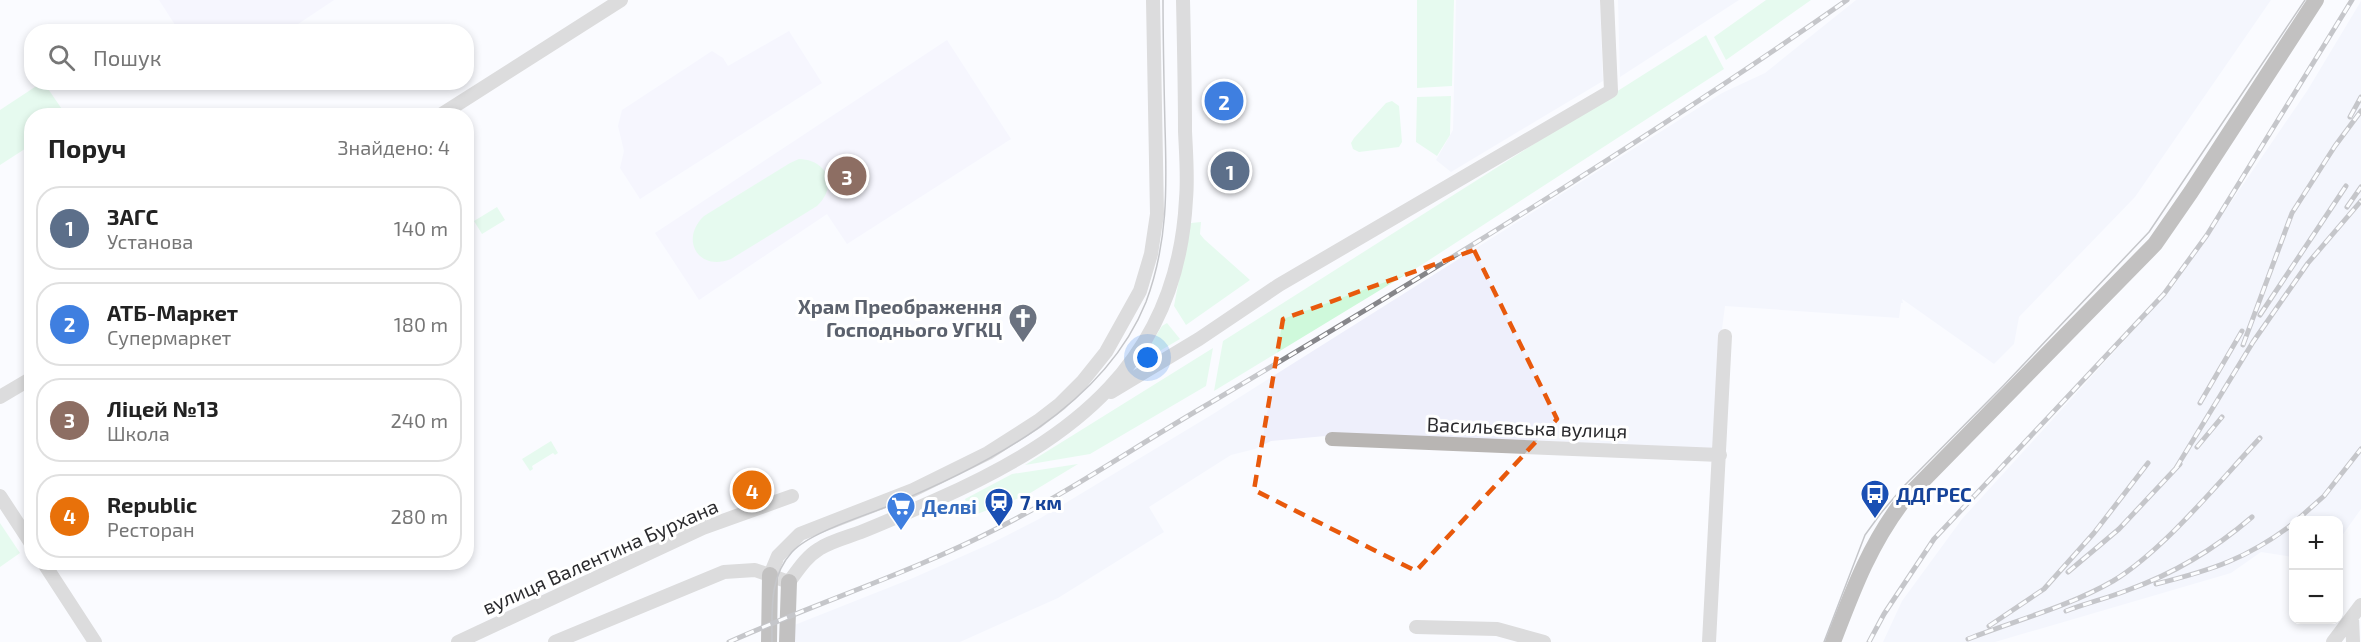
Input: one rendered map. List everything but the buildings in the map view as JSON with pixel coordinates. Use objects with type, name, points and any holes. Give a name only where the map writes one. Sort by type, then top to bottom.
[{"type":"main road","points":[[1833,642],[1868,554],[1884,526],[1903,501],[2154,244],[2191,192],[2316,0]]},
{"type":"main road","points":[[769,642],[770,575]]},
{"type":"main road","points":[[787,642],[789,582]]},
{"type":"street","points":[[452,108],[621,0]]},
{"type":"street","points":[[770,575],[778,556],[800,534],[913,490],[988,453],[1038,421],[1060,404],[1083,381],[1106,352],[1140,291],[1151,254],[1157,214],[1153,0]]},
{"type":"street","points":[[555,642],[724,572],[755,570],[789,582],[804,562],[819,548],[972,484],[1062,431],[1096,401],[1128,368],[1145,344],[1159,319],[1179,258],[1186,199],[1183,0]]},
{"type":"street","points":[[1096,401],[1199,339],[1279,285],[1611,91],[1607,0]]},
{"type":"street","points":[[1709,642],[1725,336]]},
{"type":"street","points":[[0,397],[24,383]]},
{"type":"street","name":"Васильєвська вулиця","points":[[1332,439],[1719,455]]},
{"type":"street","points":[[0,495],[24,532]]},
{"type":"street","name":"вулиця Валентина Бурхана","points":[[458,642],[703,528],[792,496]]},
{"type":"street","points":[[48,570],[95,642]]},
{"type":"street","points":[[2333,642],[2361,605]]},
{"type":"street","points":[[2352,617],[2353,642]]},
{"type":"street","points":[[1416,627],[1497,629],[1544,642]]},
{"type":"highlighted area","points":[[1474,250],[1557,419],[1416,571],[1254,490],[1283,319]]},
{"type":"shaded area","points":[[159,0],[334,0],[298,24],[174,24]]},
{"type":"shaded area","points":[[1456,0],[1600,0],[1603,81],[1451,172],[1436,160],[1453,130]]},
{"type":"shaded area","points":[[1618,0],[1739,0],[1620,77]]},
{"type":"shaded area","points":[[1856,0],[2271,0],[2135,197],[2019,317],[2014,344],[1994,364],[1902,299],[1899,318],[1725,306],[1721,337],[1715,452],[1336,435],[1271,441],[1255,449],[1231,455],[1149,507],[1164,532],[1058,598],[960,642],[793,642],[792,626],[913,578],[992,543],[1039,519],[1213,414],[1722,93],[1765,73]]},
{"type":"shaded area","points":[[2361,1],[2361,509],[2343,534],[2343,516],[2289,516],[2289,556],[2261,552],[2231,573],[1995,642],[1883,642],[1902,601],[1962,519],[2173,287],[2307,91]]},
{"type":"shaded area","points":[[789,31],[822,83],[640,199],[620,168],[624,151],[618,126],[622,110],[712,51],[723,58],[728,66]]},
{"type":"shaded area","points":[[947,40],[1011,139],[847,244],[827,214],[699,300],[655,233]]},
{"type":"green space","points":[[1417,0],[1454,0],[1452,86],[1417,88]]},
{"type":"green space","points":[[1766,0],[1811,0],[1726,60],[1714,37]]},
{"type":"green space","points":[[1706,35],[1724,69],[1423,264],[1214,391],[1223,341]]},
{"type":"green space","points":[[30,90],[49,90],[61,108],[24,108],[24,150],[0,165],[0,110]]},
{"type":"green space","points":[[1451,96],[1450,135],[1437,156],[1416,142],[1417,97]]},
{"type":"green space","points":[[1392,101],[1399,106],[1402,142],[1399,147],[1359,152],[1353,149],[1351,143],[1354,138],[1386,103]]},
{"type":"green space","points":[[799,159],[817,164],[827,175],[827,190],[817,206],[731,259],[720,262],[710,261],[696,251],[693,235],[704,216]]},
{"type":"green space","points":[[497,207],[505,220],[482,234],[474,221]]},
{"type":"green space","points":[[1201,222],[1200,234],[1204,239],[1250,280],[1186,325],[1174,306],[1189,227],[1191,223]]},
{"type":"green space","points":[[1167,323],[1180,339],[1139,363],[1162,326]]},
{"type":"green space","points":[[1213,348],[1206,386],[1090,454],[1025,465]]},
{"type":"green space","points":[[551,441],[558,453],[555,455],[553,453],[532,466],[533,469],[530,471],[522,459]]},
{"type":"green space","points":[[1078,464],[1027,495],[972,516],[965,499],[1012,474]]},
{"type":"green space","points":[[0,523],[20,553],[0,567]]},
{"type":"tram line","points":[[772,642],[773,594],[779,572],[792,552],[800,545],[836,526],[886,507],[962,473],[1037,429],[1071,402],[1101,373],[1127,339],[1146,302],[1159,258],[1162,237],[1166,172],[1163,0]]},
{"type":"tram line","points":[[1824,642],[1865,535],[1881,513],[1904,486],[2004,385],[2149,232],[2305,0]]},
{"type":"railway","points":[[729,642],[932,559],[1052,499],[1532,208],[1691,106],[1847,0]]},
{"type":"railway","points":[[1869,642],[1884,614],[1934,539],[2164,294],[2207,235],[2352,0]]},
{"type":"railway","points":[[2350,117],[2361,97]]},
{"type":"railway","points":[[2243,345],[2292,213],[2335,146],[2361,111]]},
{"type":"railway","points":[[2260,315],[2346,186]]},
{"type":"railway","points":[[2347,207],[2361,187]]},
{"type":"railway","points":[[2176,468],[2253,342],[2308,263],[2361,201]]},
{"type":"railway","points":[[2200,403],[2242,331]]},
{"type":"railway","points":[[2197,447],[2222,417]]},
{"type":"railway","points":[[1968,639],[2078,598],[2113,581],[2132,568],[2190,515],[2260,438]]},
{"type":"railway","points":[[2302,516],[2324,496],[2361,449]]},
{"type":"railway","points":[[1989,626],[2044,589],[2094,533],[2148,463]]},
{"type":"railway","points":[[2068,572],[2119,529],[2180,464]]},
{"type":"railway","points":[[2066,611],[2145,584],[2178,568],[2209,550],[2252,517]]},
{"type":"railway","points":[[2156,584],[2195,574],[2228,562],[2260,546],[2289,527]]},
{"type":"place","name":"АТБ-Маркет","points":[[1224,101]]},
{"type":"place","name":"ЗАГС","points":[[1230,171]]},
{"type":"place","name":"Ліцей №13","points":[[847,176]]},
{"type":"place","name":"Храм Преображення Господнього УГКЦ","points":[[1023,344]]},
{"type":"place","name":"Republic","points":[[752,490]]},
{"type":"place","name":"ДДГРЕС","points":[[1875,520]]},
{"type":"place","name":"7 км","points":[[999,528]]},
{"type":"place","name":"Делві","points":[[901,532]]}]
